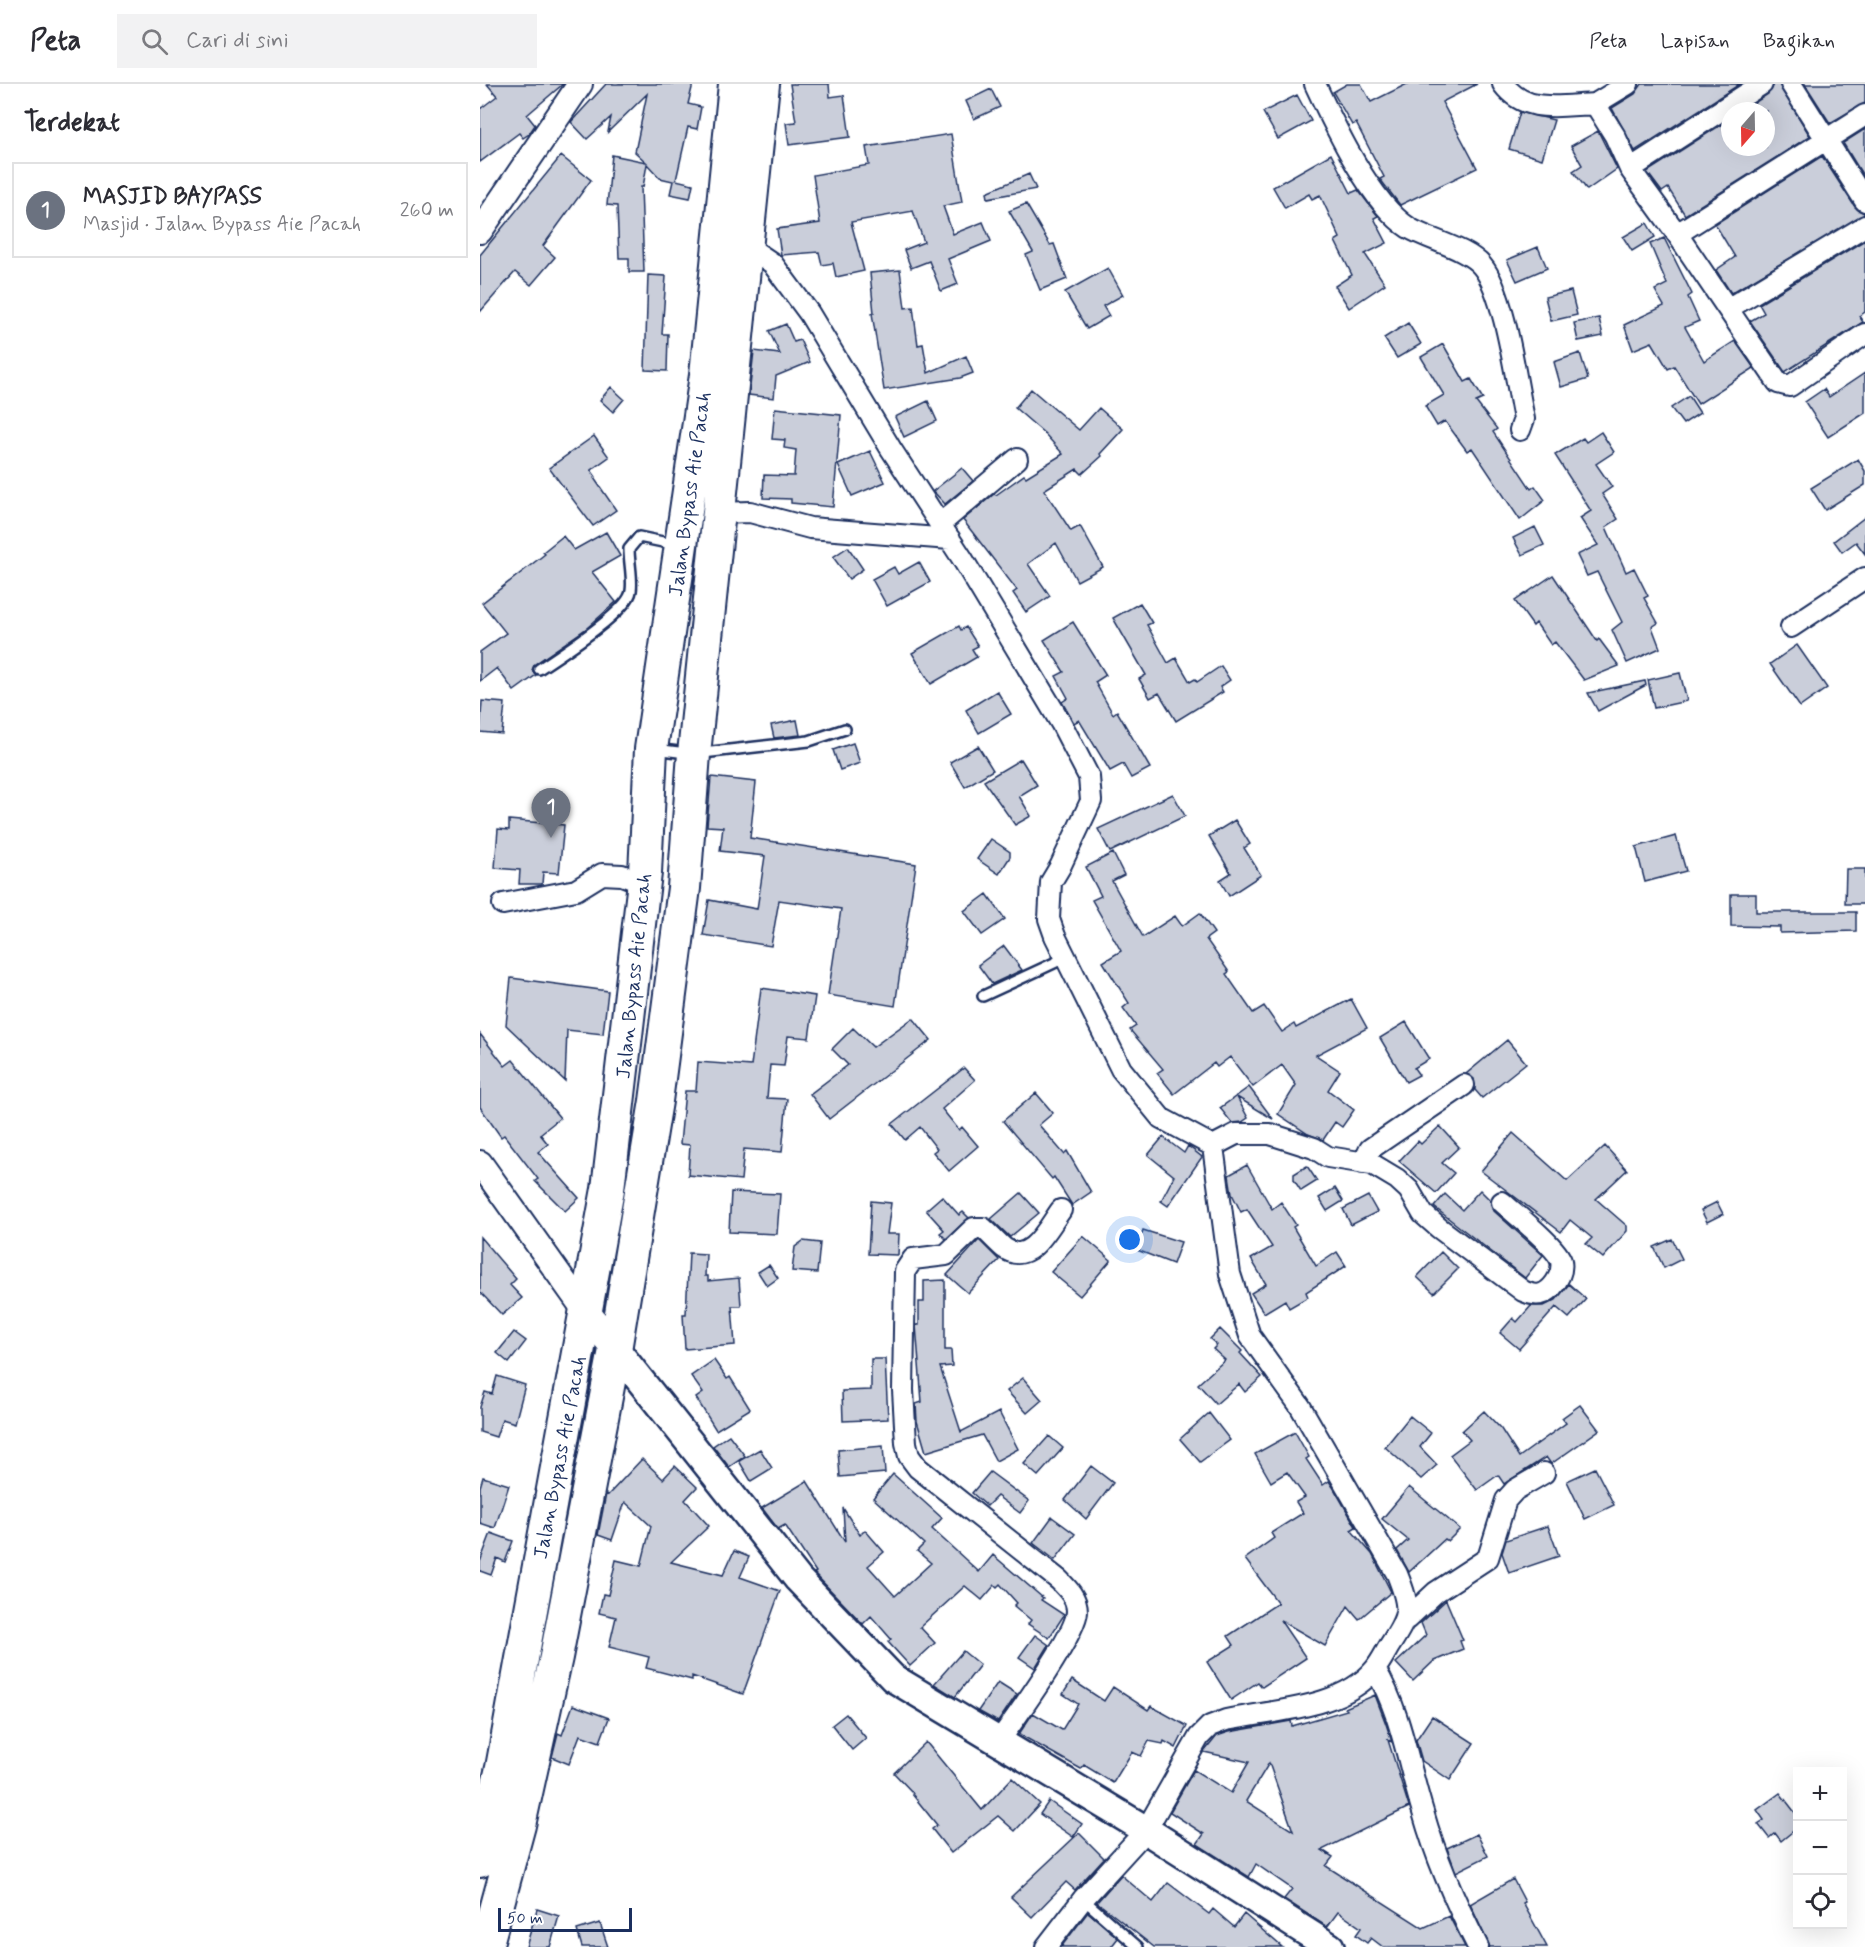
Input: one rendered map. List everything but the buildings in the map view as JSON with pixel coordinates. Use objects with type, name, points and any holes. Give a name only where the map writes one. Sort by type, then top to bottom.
[{"type":"highway","name":"Jalan Bypass Aie Pacah","points":[[480,1861],[502,1768],[608,1190],[645,873],[651,749],[683,544],[706,375],[735,84]]},
{"type":"highway","points":[[486,1947],[519,1825],[556,1657],[615,1350],[656,1101],[683,899],[694,754],[720,513],[744,244],[763,84]]},
{"type":"main road","points":[[586,1312],[798,1579],[855,1642],[893,1678],[1146,1830],[1330,1947]]},
{"type":"street","points":[[480,231],[580,84]]},
{"type":"street","points":[[1315,84],[1374,194],[1409,228],[1482,264],[1498,297],[1511,353],[1524,419],[1520,430]]},
{"type":"street","points":[[1503,84],[1509,93],[1530,106],[1595,104],[1628,84]]},
{"type":"street","points":[[1630,169],[1762,84]]},
{"type":"street","points":[[1791,84],[1865,201]]},
{"type":"street","points":[[1595,104],[1615,136],[1630,169],[1729,309],[1772,378],[1784,386],[1790,386],[1826,364],[1865,334]]},
{"type":"street","points":[[1677,234],[1865,115]]},
{"type":"street","points":[[1729,309],[1865,226]]},
{"type":"street","points":[[744,244],[772,263],[791,287],[945,531],[1061,723],[1089,777],[1091,801],[1051,882],[1049,919],[1100,1032],[1121,1070],[1161,1118],[1213,1146]]},
{"type":"street","points":[[720,513],[750,513],[810,528],[945,531],[1017,459]]},
{"type":"street","points":[[1791,627],[1865,578]]},
{"type":"street","points":[[503,904],[576,890],[602,874],[622,875],[640,882],[645,873]]},
{"type":"street","points":[[1363,1163],[1370,1149],[1464,1085]]},
{"type":"street","points":[[1213,1146],[1236,1134],[1270,1134],[1314,1148],[1328,1157],[1372,1164],[1397,1179],[1409,1190],[1423,1214],[1439,1228],[1523,1291],[1533,1296],[1540,1295],[1557,1280],[1561,1271],[1559,1256],[1502,1202]]},
{"type":"street","points":[[1213,1146],[1230,1274],[1250,1336],[1300,1406],[1397,1574],[1405,1594],[1407,1619]]},
{"type":"street","points":[[480,1163],[586,1312]]},
{"type":"street","points":[[999,1741],[1029,1701],[1061,1645],[1077,1614],[1076,1603],[1070,1591],[1059,1580],[918,1468],[909,1456],[903,1390],[904,1271],[914,1259],[946,1255],[974,1228],[983,1228],[1006,1249],[1023,1251],[1035,1247],[1061,1210]]},
{"type":"street","points":[[1046,1947],[1083,1899],[1146,1830],[1199,1737],[1210,1726],[1226,1720],[1328,1700],[1355,1686],[1375,1669],[1407,1619],[1436,1592],[1488,1558],[1506,1500],[1515,1490],[1544,1473]]},
{"type":"street","points":[[1375,1669],[1394,1711],[1423,1814],[1446,1875],[1478,1947]]},
{"type":"lane","points":[[539,669],[589,635],[625,603],[632,592],[628,549],[639,537],[683,544]]},
{"type":"lane","points":[[651,749],[694,754],[809,741],[845,729]]},
{"type":"lane","points":[[983,996],[1067,957]]},
{"type":"lane","points":[[1083,1899],[1138,1947]]},
{"type":"place","name":"MASJID BAYPASS","points":[[551,838]]}]
